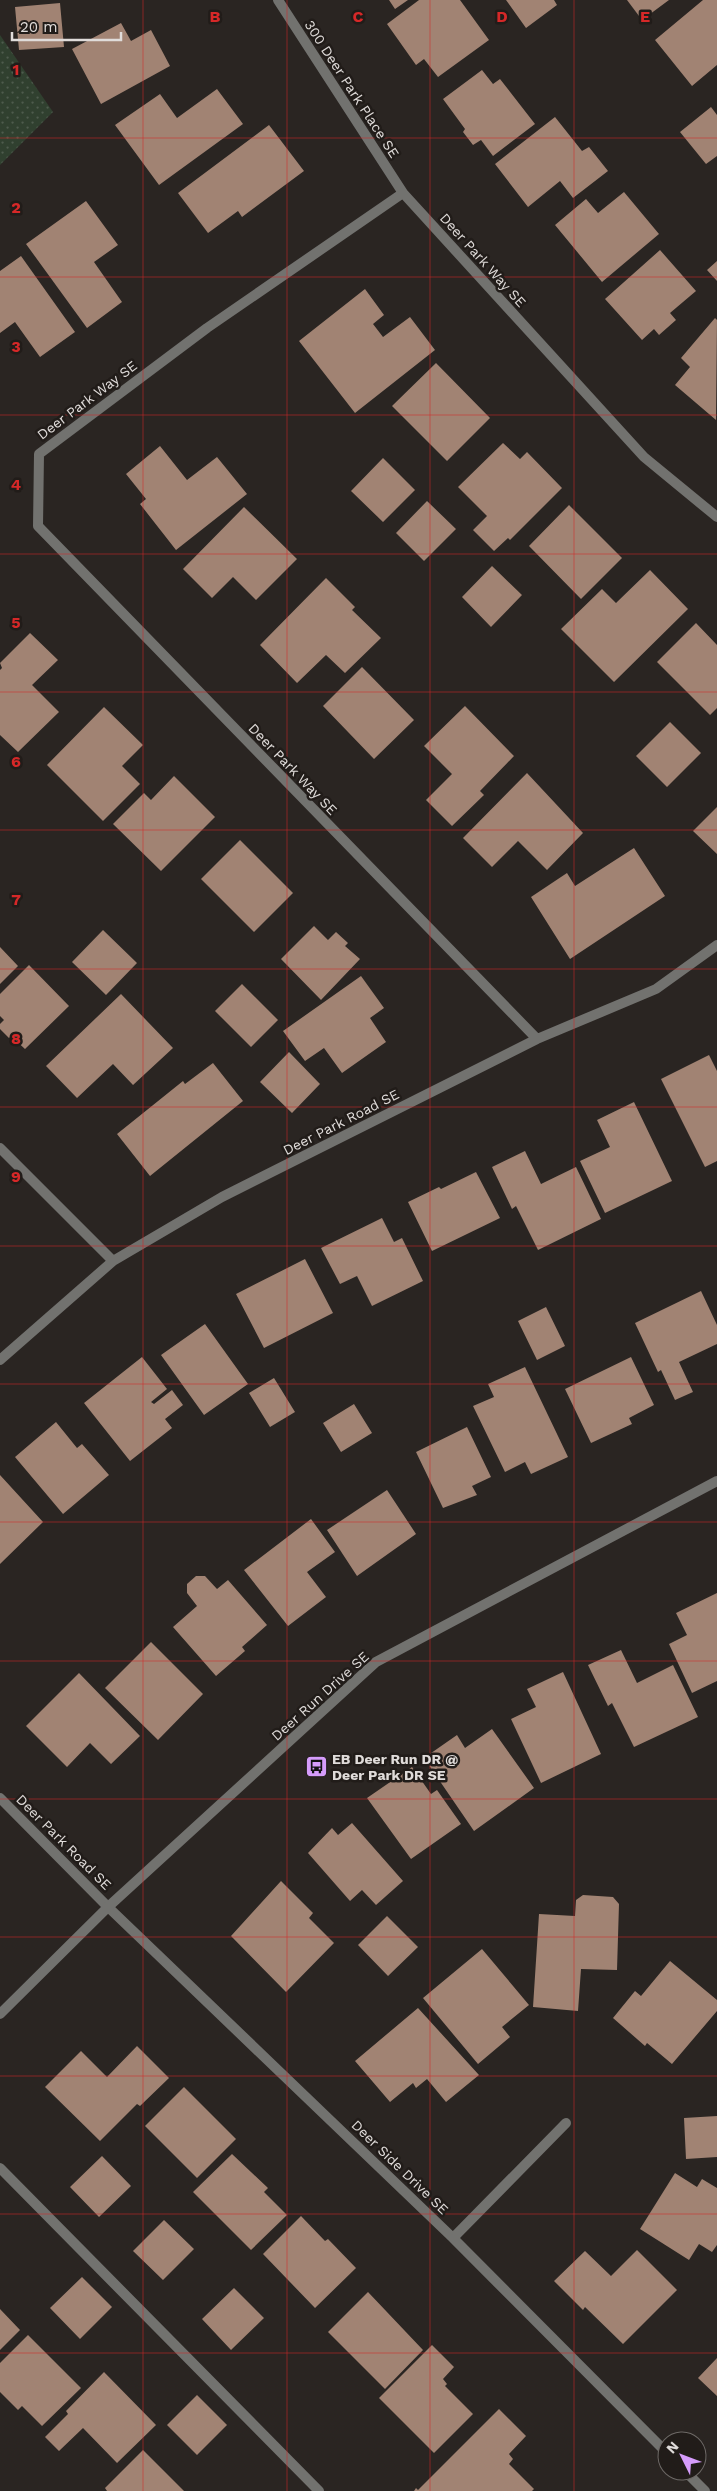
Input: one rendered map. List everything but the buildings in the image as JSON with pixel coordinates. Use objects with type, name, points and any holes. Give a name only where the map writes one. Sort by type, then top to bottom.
[{"type":"street","name":"300 Deer Park Place SE","points":[[278,0],[403,194]]},
{"type":"street","name":"Deer Park Way SE","points":[[537,1038],[38,526],[39,454],[208,328],[403,194],[644,457],[717,517]]},
{"type":"street","name":"Deer Park Road SE","points":[[0,1360],[113,1261],[222,1197],[537,1038],[656,989],[717,945]]},
{"type":"street","points":[[0,1148],[113,1261]]},
{"type":"street","name":"Deer Run Drive SE","points":[[0,2014],[108,1907],[376,1662],[717,1480]]},
{"type":"street","name":"Deer Park Road SE","points":[[0,1798],[108,1907]]},
{"type":"street","name":"Deer Side Drive SE","points":[[108,1907],[453,2238],[657,2443]]},
{"type":"street","points":[[453,2238],[566,2123]]},
{"type":"street","points":[[0,2168],[319,2491]]},
{"type":"street","points":[[695,2481],[705,2491]]},
{"type":"green space","points":[[0,35],[53,112],[0,165]]},
{"type":"place","name":"EB Deer Run DR @ Deer Park DR SE","points":[[316,1767]]}]
